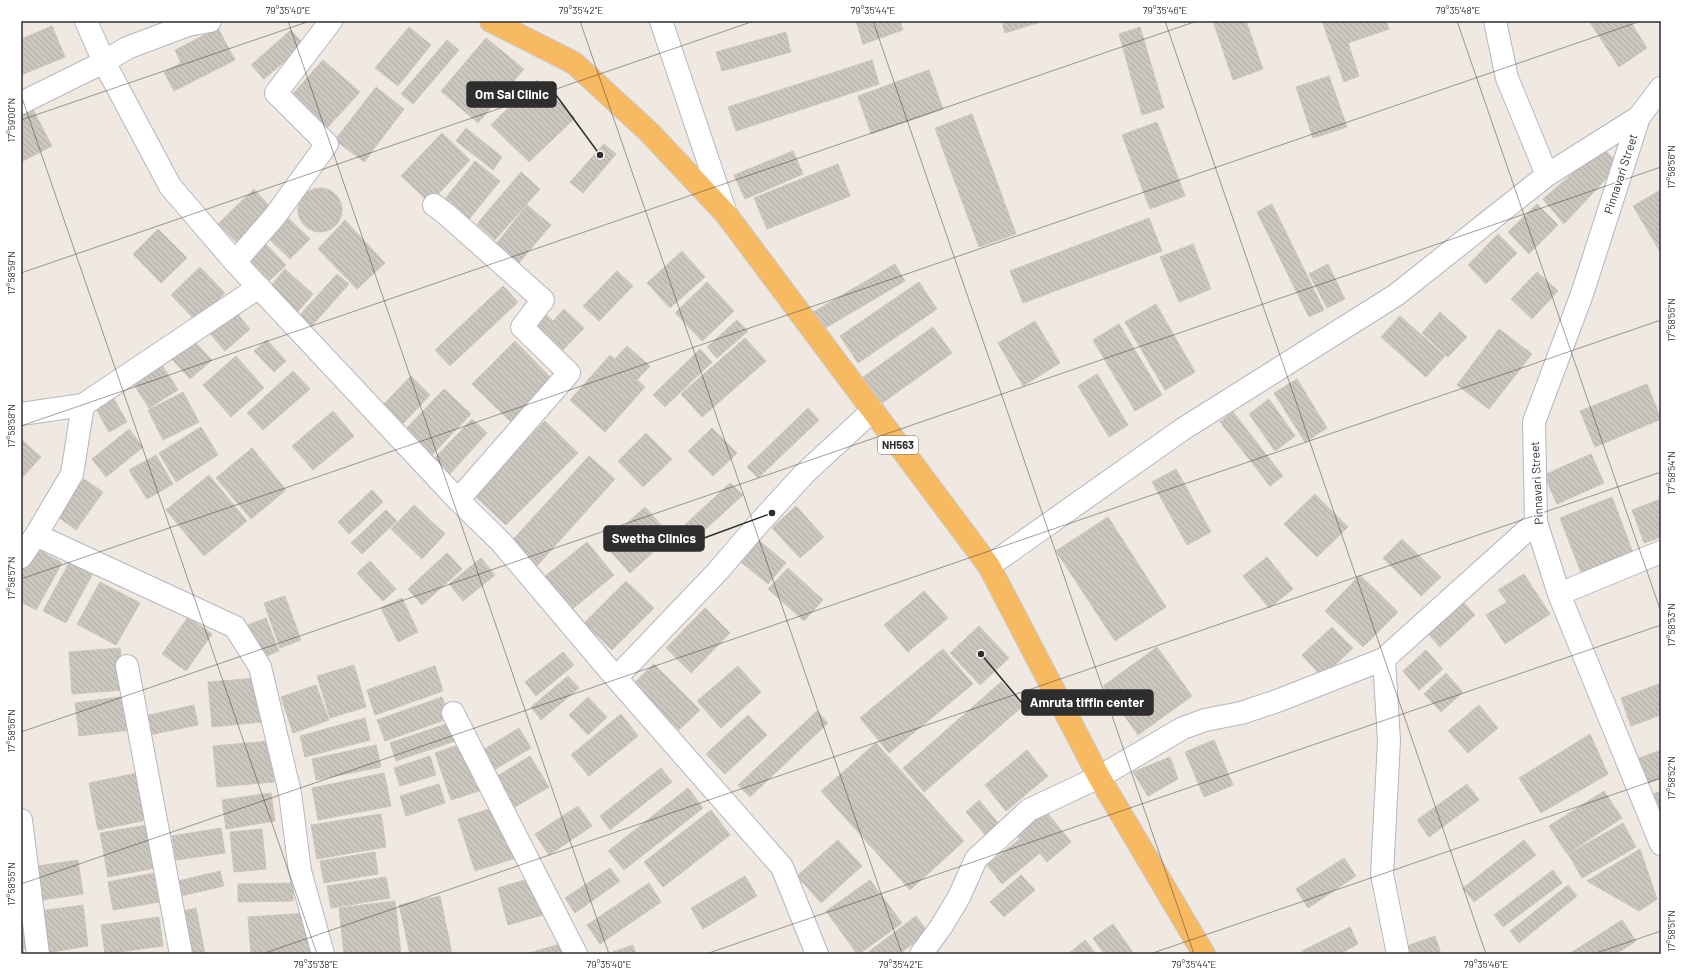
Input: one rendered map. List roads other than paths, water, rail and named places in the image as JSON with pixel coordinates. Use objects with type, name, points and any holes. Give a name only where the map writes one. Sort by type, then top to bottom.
[{"type":"highway","name":"NH563","points":[[491,21],[574,63],[649,132],[726,214],[989,566],[1099,778],[1204,954]]},
{"type":"street","points":[[86,21],[104,62],[170,186],[235,262],[458,500],[501,542],[616,678],[782,866],[817,954]]},
{"type":"street","points":[[21,103],[104,62],[127,48],[188,25],[210,21]]},
{"type":"street","points":[[235,262],[275,216],[327,144],[276,93],[331,21]]},
{"type":"street","points":[[661,21],[726,214]]},
{"type":"street","points":[[1495,21],[1507,78],[1547,175]]},
{"type":"street","points":[[989,566],[1183,429],[1396,295],[1547,175],[1639,117],[1661,88]]},
{"type":"street","name":"Pinnavari Street","points":[[1639,117],[1582,294],[1534,422],[1536,522],[1559,594],[1661,844]]},
{"type":"street","points":[[434,205],[543,300],[522,327],[569,373],[458,500]]},
{"type":"street","points":[[21,414],[83,405],[259,287]]},
{"type":"street","points":[[21,557],[36,535],[72,474],[83,405]]},
{"type":"street","points":[[616,678],[718,571],[804,474],[873,410]]},
{"type":"street","points":[[921,954],[937,933],[955,903],[976,859],[1029,810],[1099,778],[1182,728],[1205,720],[1241,713],[1277,701],[1384,660],[1536,522]]},
{"type":"street","points":[[36,535],[235,627],[260,667],[290,793],[300,871],[323,954]]},
{"type":"street","points":[[1559,594],[1661,552]]},
{"type":"street","points":[[1384,660],[1389,741],[1382,874],[1398,954]]},
{"type":"street","points":[[126,666],[180,954]]},
{"type":"street","points":[[453,713],[576,954]]},
{"type":"street","points":[[21,820],[38,954]]},
{"type":"place","name":"Om Sai Clinic","points":[[600,155]]},
{"type":"place","name":"Swetha Clinics","points":[[772,513]]},
{"type":"place","name":"Amruta tiffin center","points":[[981,654]]}]
